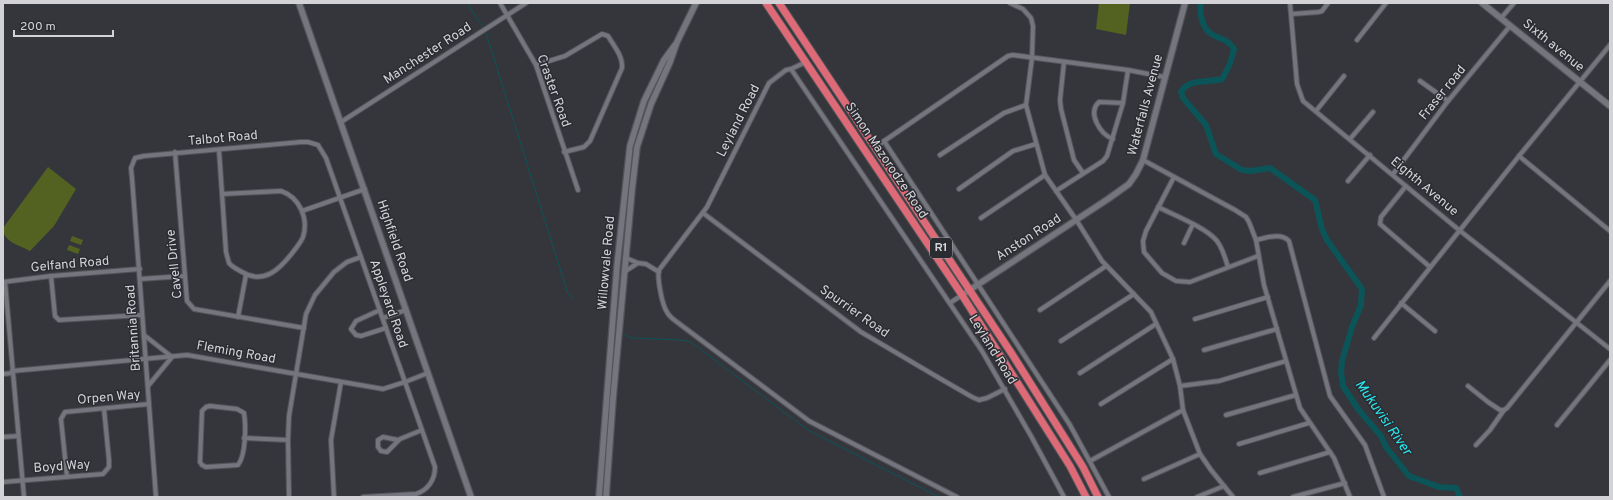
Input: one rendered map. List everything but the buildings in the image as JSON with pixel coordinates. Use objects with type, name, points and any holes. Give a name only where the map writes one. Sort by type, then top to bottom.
[{"type":"highway","name":"Simon Mazorodze Road","points":[[766,3],[962,295],[1070,466],[1086,497]]},
{"type":"highway","name":"Simon Mazorodze Road","points":[[779,3],[989,319],[1083,467],[1098,497]]},
{"type":"main road","name":"Highfield Road","points":[[299,3],[471,497]]},
{"type":"main road","name":"Willowvale Road","points":[[606,497],[632,182],[640,136],[651,104],[670,62],[677,42],[696,3]]},
{"type":"main road","name":"Waterfalls Avenue","points":[[1108,199],[1124,188],[1133,178],[1143,160],[1185,3]]},
{"type":"main road","name":"Sixth avenue","points":[[1482,3],[1610,106]]},
{"type":"main road","name":"Willowvale Road","points":[[599,497],[617,266],[630,146],[644,101],[664,60],[677,42]]},
{"type":"main road","name":"Anston Road","points":[[962,295],[1077,221],[1108,199]]},
{"type":"main road","name":"Highfield Road","points":[[468,486],[475,497]]},
{"type":"street","name":"Craster Road","points":[[500,3],[536,65],[578,190]]},
{"type":"street","name":"Manchester Road","points":[[341,122],[526,3]]},
{"type":"street","points":[[1010,3],[1024,9],[1031,18],[1033,26],[1032,58],[1026,105],[1045,175],[1106,266],[1148,307],[1173,359],[1180,386],[1183,410],[1200,454],[1233,497]]},
{"type":"street","name":"Eighth Avenue","points":[[1290,3],[1297,84],[1302,98],[1459,230],[1610,348]]},
{"type":"street","points":[[1292,14],[1319,12],[1322,11],[1328,3]]},
{"type":"street","points":[[1357,40],[1386,3]]},
{"type":"street","points":[[1501,18],[1514,3]]},
{"type":"street","name":"Fraser road","points":[[1393,174],[1448,101],[1510,26]]},
{"type":"street","points":[[536,65],[565,56],[602,34],[608,36],[621,56],[622,68],[590,142],[584,147],[564,152]]},
{"type":"street","points":[[1374,338],[1430,266],[1610,45]]},
{"type":"street","points":[[874,148],[1003,59],[1014,55],[1128,70],[1164,77]]},
{"type":"street","points":[[791,69],[806,62]]},
{"type":"street","points":[[1064,62],[1060,100],[1061,109],[1074,160],[1082,173]]},
{"type":"street","name":"Leyland Road","points":[[659,272],[711,200],[769,82],[786,70],[791,69],[982,351],[1005,389],[1064,497]]},
{"type":"street","points":[[1056,191],[1103,161],[1107,156],[1123,103],[1128,70]]},
{"type":"street","points":[[1316,111],[1344,76]]},
{"type":"street","points":[[1420,81],[1448,101]]},
{"type":"street","points":[[1113,140],[1107,137],[1100,128],[1094,116],[1095,108],[1099,102],[1123,103]]},
{"type":"street","points":[[940,155],[1004,113],[1026,105]]},
{"type":"street","points":[[1350,139],[1373,112]]},
{"type":"street","points":[[884,141],[1070,425],[1109,497]]},
{"type":"street","name":"Talbot Road","points":[[135,158],[175,152],[219,150],[301,142],[313,143]]},
{"type":"street","name":"Appleyard Road","points":[[313,143],[318,145],[326,158],[434,462],[435,471],[433,477],[424,490],[416,494],[363,497]]},
{"type":"street","points":[[959,189],[1013,151],[1036,144]]},
{"type":"street","points":[[219,150],[222,194],[228,261],[231,266],[246,275],[266,276],[277,270],[300,244],[304,235],[302,211],[292,196],[281,191],[222,194]]},
{"type":"street","name":"Cavell Drive","points":[[175,152],[187,301],[194,309],[304,328]]},
{"type":"street","points":[[1348,181],[1370,155]]},
{"type":"street","points":[[1519,156],[1610,231]]},
{"type":"street","name":"Britannia Road","points":[[135,158],[131,168],[140,269],[148,404],[156,497]]},
{"type":"street","points":[[1143,160],[1241,213],[1249,222],[1256,240],[1258,256],[1268,297],[1302,414],[1330,452],[1339,467],[1350,497]]},
{"type":"street","points":[[981,218],[1045,175]]},
{"type":"street","points":[[1174,177],[1144,236],[1142,246],[1148,258],[1162,273],[1176,281],[1190,282],[1258,256]]},
{"type":"street","points":[[1406,186],[1381,217],[1380,224],[1430,266]]},
{"type":"street","points":[[302,211],[365,189]]},
{"type":"street","points":[[1158,207],[1193,224],[1209,234],[1217,242],[1228,267]]},
{"type":"street","name":"Spurrier Road","points":[[703,213],[861,332],[934,375],[979,400],[987,398],[1005,389]]},
{"type":"street","points":[[1184,243],[1193,224]]},
{"type":"street","points":[[1256,240],[1279,236],[1285,237],[1289,241],[1330,396],[1365,445],[1384,497]]},
{"type":"street","points":[[289,497],[289,416],[306,314],[315,295],[334,272],[342,265],[361,257]]},
{"type":"street","points":[[626,258],[638,263],[646,264],[659,272],[658,277],[664,307],[670,316],[757,382],[820,427],[957,497]]},
{"type":"street","points":[[624,272],[638,263]]},
{"type":"street","points":[[1040,310],[1106,266]]},
{"type":"street","name":"Gelfand Road","points":[[4,282],[51,276],[140,269]]},
{"type":"street","points":[[238,317],[246,275]]},
{"type":"street","points":[[51,276],[54,316],[59,320],[142,315]]},
{"type":"street","points":[[140,278],[185,276]]},
{"type":"street","points":[[1476,445],[1490,430],[1504,410],[1610,281]]},
{"type":"street","points":[[4,282],[24,497]]},
{"type":"street","points":[[1060,341],[1134,294]]},
{"type":"street","points":[[950,303],[962,295]]},
{"type":"street","points":[[1195,319],[1268,297]]},
{"type":"street","points":[[1401,303],[1435,331]]},
{"type":"street","points":[[380,310],[356,321],[351,329],[356,335],[361,336],[386,328]]},
{"type":"street","points":[[383,318],[406,310]]},
{"type":"street","points":[[989,319],[997,313]]},
{"type":"street","points":[[1080,373],[1156,324]]},
{"type":"street","points":[[3,330],[9,329]]},
{"type":"street","points":[[1204,350],[1277,329]]},
{"type":"street","points":[[144,335],[172,357],[148,386]]},
{"type":"street","name":"Fleming Road","points":[[3,374],[187,355],[383,389],[428,373]]},
{"type":"street","points":[[1100,404],[1173,359]]},
{"type":"street","points":[[1557,425],[1610,360]]},
{"type":"street","points":[[1180,386],[1215,382],[1286,361]]},
{"type":"street","points":[[334,497],[331,440],[342,382]]},
{"type":"street","points":[[1468,386],[1500,410],[1504,410]]},
{"type":"street","points":[[1226,415],[1296,395]]},
{"type":"street","name":"Orpen Way","points":[[67,477],[61,419],[65,412],[148,404]]},
{"type":"street","points":[[210,406],[241,411],[244,417],[244,438],[242,458],[238,465],[206,467],[200,462],[201,417],[202,411],[206,407],[210,406]]},
{"type":"street","name":"Boyd Way","points":[[3,482],[103,474],[107,471],[109,460],[104,409]]},
{"type":"street","points":[[1090,461],[1183,410]]},
{"type":"street","points":[[1239,444],[1309,423]]},
{"type":"street","points":[[398,440],[384,437],[378,440],[378,447],[382,451],[387,452],[398,440],[422,430]]},
{"type":"street","points":[[3,437],[18,436]]},
{"type":"street","points":[[244,438],[288,440]]},
{"type":"street","points":[[1260,473],[1330,452]]},
{"type":"street","points":[[1144,479],[1200,454]]},
{"type":"street","points":[[1293,497],[1345,483]]},
{"type":"street","points":[[1197,497],[1224,486]]},
{"type":"green space","points":[[1099,3],[1130,3],[1126,35],[1096,29]]},
{"type":"green space","points":[[48,167],[76,189],[54,226],[30,251],[9,240],[4,233],[3,228]]},
{"type":"green space","points":[[72,236],[83,240],[81,245],[70,241]]},
{"type":"green space","points":[[69,245],[80,249],[78,254],[67,250]]},
{"type":"waterway","points":[[467,3],[482,26]]},
{"type":"waterway","name":"Mukuvisi River","points":[[1201,3],[1200,11],[1207,30],[1228,42],[1234,49],[1230,64],[1222,79],[1189,85],[1181,92],[1183,98],[1206,125],[1216,154],[1242,170],[1251,171],[1270,168],[1315,200],[1322,229],[1327,240],[1362,289],[1361,305],[1352,327],[1342,361],[1341,372],[1343,386],[1358,409],[1381,436],[1386,447],[1409,476],[1439,487],[1456,488],[1460,497]]},
{"type":"waterway","points":[[486,33],[568,294],[574,299]]},
{"type":"waterway","points":[[624,335],[631,338],[681,340],[691,342],[808,430],[939,497]]}]
